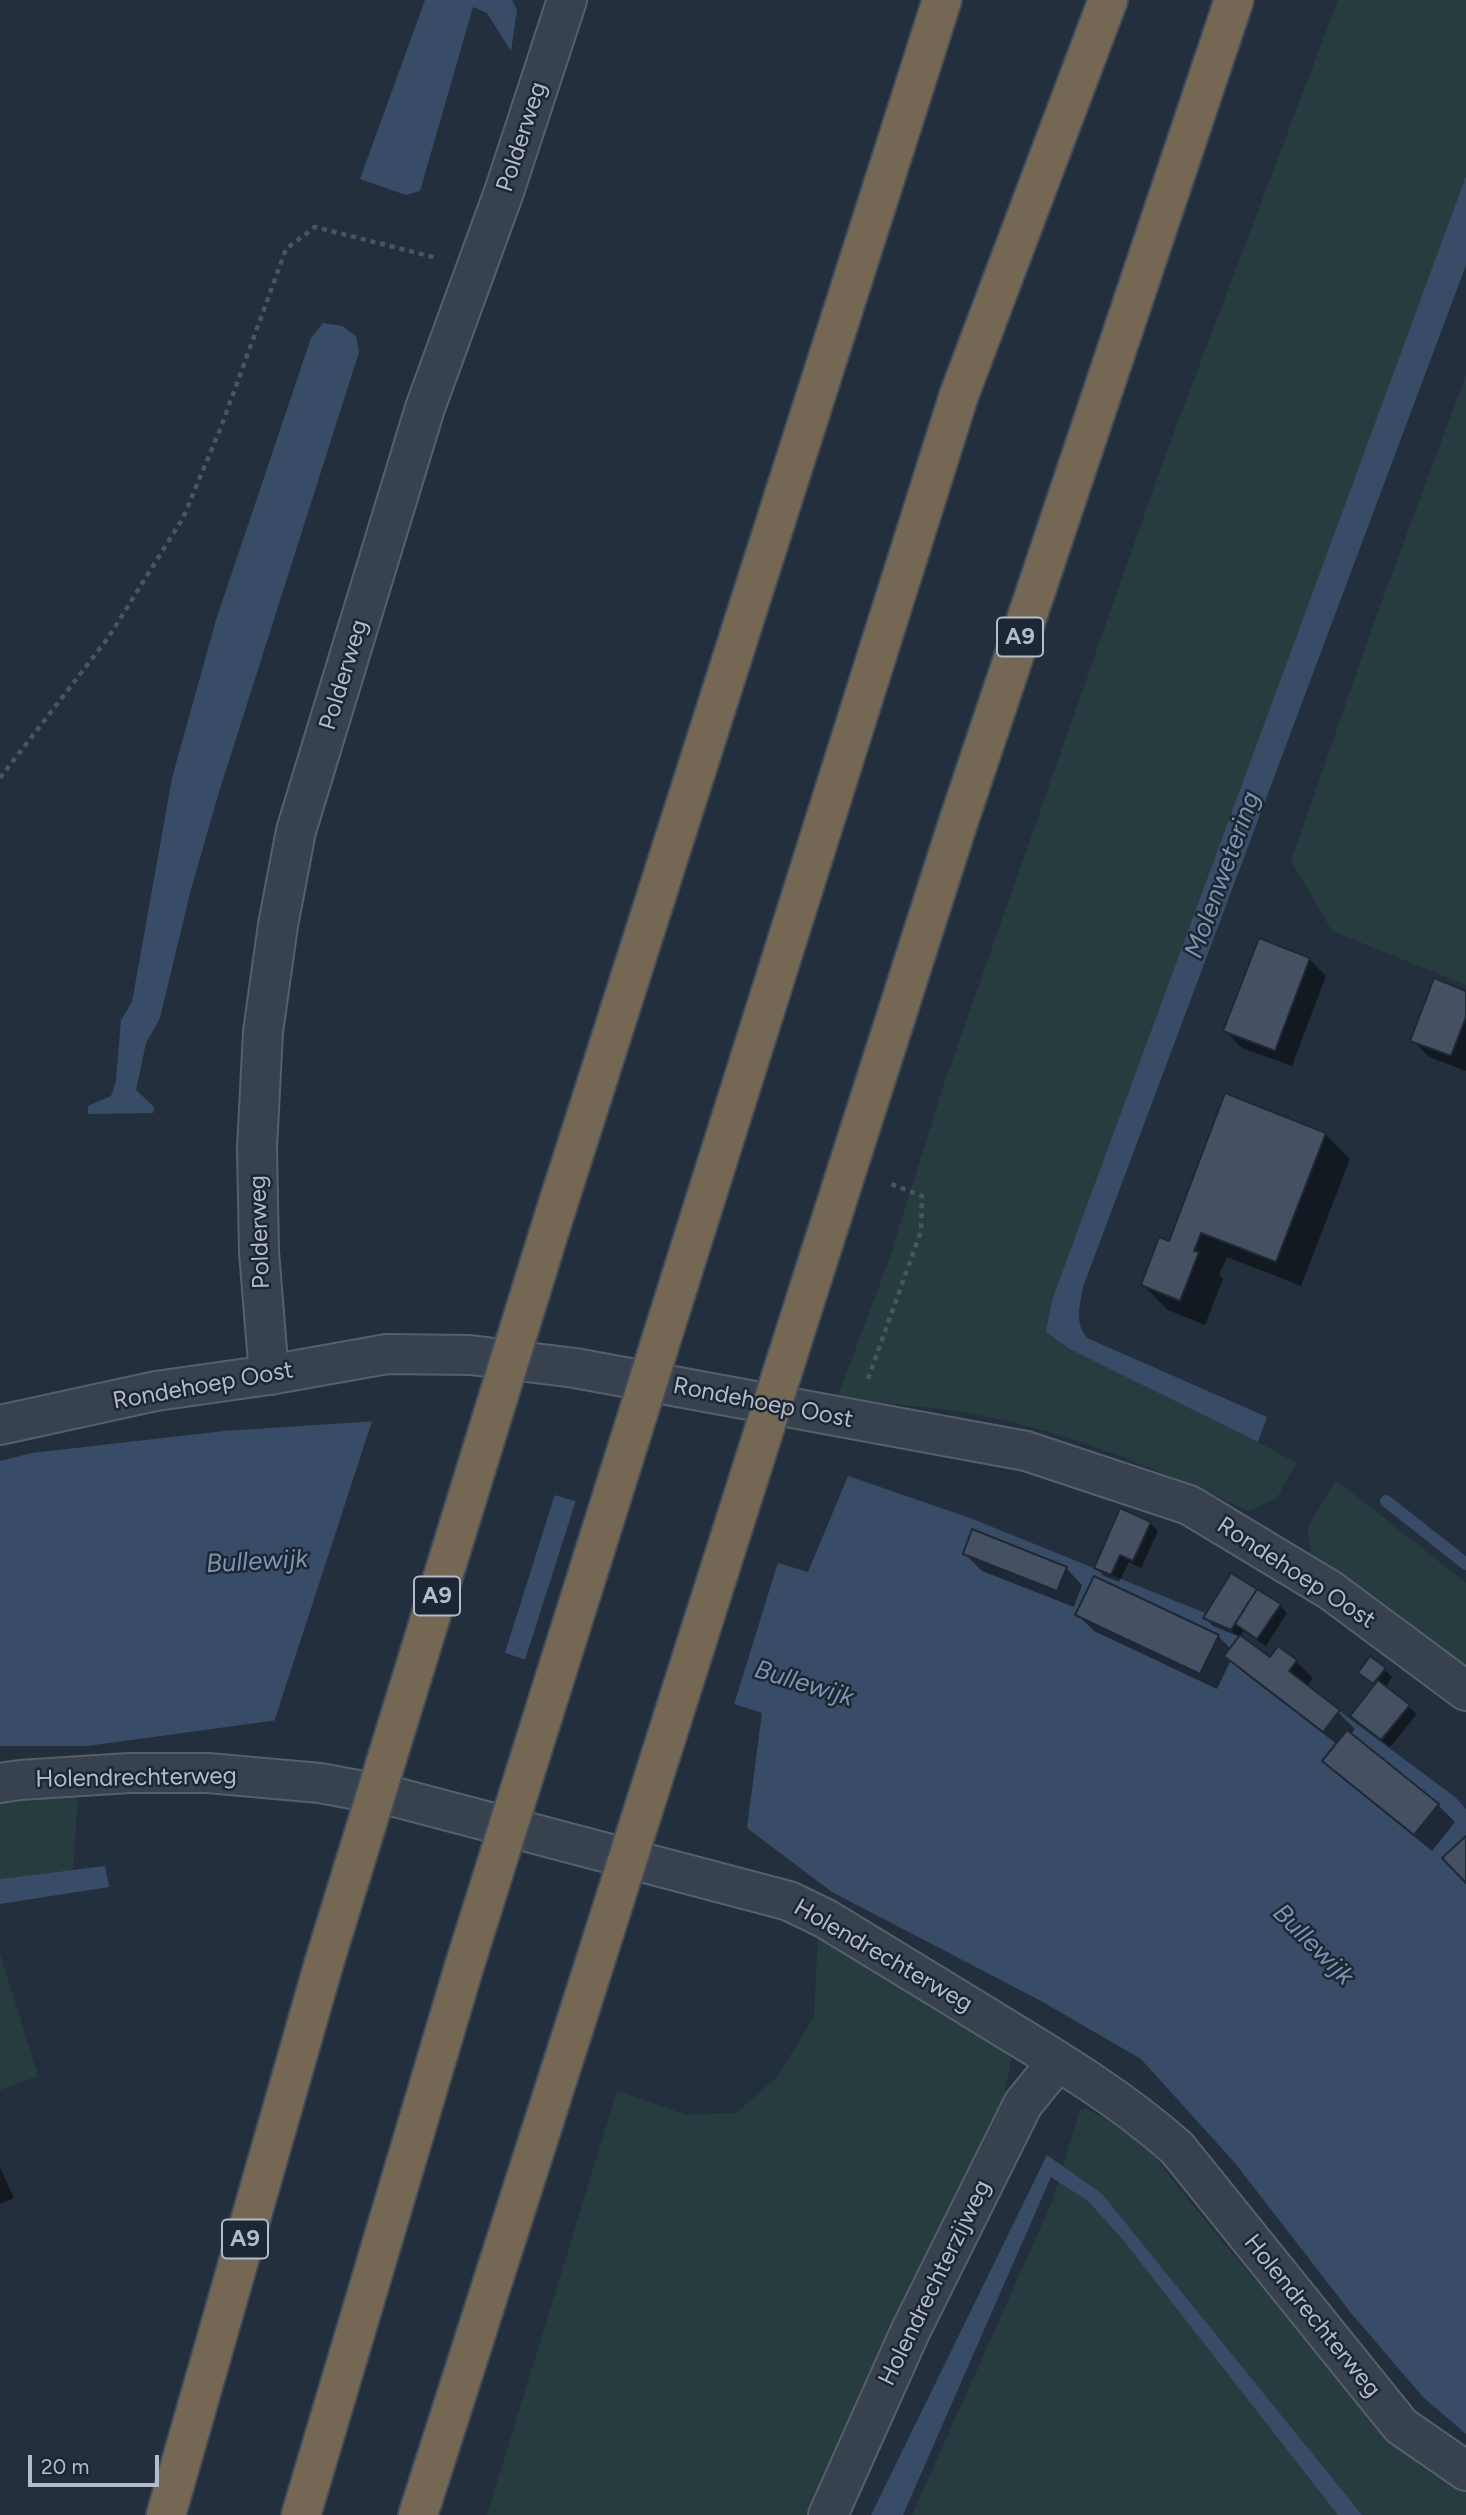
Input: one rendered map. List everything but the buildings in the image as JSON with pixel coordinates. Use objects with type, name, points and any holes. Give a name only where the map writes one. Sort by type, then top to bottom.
[{"type":"highway","name":"A9","points":[[166,2515],[324,1963],[550,1228],[942,0]]},
{"type":"highway","points":[[301,2515],[464,1967],[959,395],[1108,0]]},
{"type":"highway","name":"A9","points":[[418,2515],[957,827],[1234,0]]},
{"type":"street","name":"Polderweg","points":[[269,1375],[259,1252],[257,1148],[263,1032],[281,912],[300,818],[425,408],[476,268],[567,0]]},
{"type":"street","name":"Rondehoep Oost","points":[[0,1425],[156,1391],[269,1375],[387,1353],[470,1355],[575,1368],[1026,1451],[1189,1505],[1330,1590],[1466,1691]]},
{"type":"street","name":"Holendrechterweg","points":[[0,1783],[130,1773],[208,1773],[320,1783],[395,1797],[789,1901],[827,1919],[1058,2061],[1135,2113],[1177,2148],[1401,2426],[1466,2470]]},
{"type":"street","name":"Holendrechterzijweg","points":[[828,2515],[910,2332],[1023,2104],[1058,2061]]},
{"type":"path","points":[[0,778],[108,638],[183,517],[221,427],[286,248],[315,227],[476,268]]},
{"type":"path","points":[[864,1392],[921,1231],[922,1196],[891,1184]]},
{"type":"green space","points":[[1338,0],[1466,0],[1466,176],[1052,1300],[1046,1332],[1071,1349],[1296,1463],[1277,1498],[1249,1511],[1128,1459],[1034,1428],[962,1412],[837,1398],[890,1257],[942,1090],[1165,456]]},
{"type":"green space","points":[[1466,375],[1466,985],[1332,931],[1291,861],[1377,614]]},
{"type":"green space","points":[[1336,1480],[1466,1583],[1466,1666],[1371,1594],[1311,1554],[1307,1528]]},
{"type":"green space","points":[[41,1794],[78,1798],[73,1870],[0,1879],[0,1800]]},
{"type":"green space","points":[[818,1937],[994,2029],[1011,2047],[1004,2096],[819,2515],[487,2515],[617,2091],[687,2115],[736,2113],[776,2078],[814,2017]]},
{"type":"green space","points":[[0,1953],[38,2076],[0,2090]]},
{"type":"green space","points":[[1086,2109],[1114,2123],[1144,2144],[1224,2244],[1363,2403],[1466,2482],[1466,2515],[912,2515],[1052,2202],[1080,2110]]},
{"type":"water","points":[[425,0],[512,0],[517,10],[511,51],[487,13],[473,7],[420,191],[406,195],[360,179]]},
{"type":"water","name":"Molenwetering","points":[[1466,176],[1466,265],[1083,1287],[1079,1320],[1087,1338],[1267,1417],[1258,1442],[1070,1349],[1046,1332],[1052,1300]]},
{"type":"water","points":[[323,323],[342,326],[356,336],[359,352],[219,792],[190,893],[160,1018],[146,1043],[136,1090],[154,1107],[153,1113],[88,1114],[88,1106],[111,1096],[116,1081],[121,1020],[132,1002],[172,778],[216,620],[311,338]]},
{"type":"water","name":"Bullewijk","points":[[393,1420],[426,1456],[808,1572],[848,1476],[970,1518],[1210,1615],[1455,1797],[1466,1809],[1466,2434],[1423,2397],[1351,2313],[1235,2163],[1141,2059],[1041,2001],[832,1892],[747,1828],[762,1713],[663,1681],[648,1703],[381,1609],[344,1711],[87,1746],[0,1746],[0,1461],[32,1453],[224,1431]]},
{"type":"water","points":[[105,1866],[109,1887],[0,1904],[0,1879]]},
{"type":"water","points":[[1047,2155],[1102,2194],[1362,2515],[1338,2515],[1124,2241],[1088,2201],[1051,2177],[903,2515],[871,2515]]},
{"type":"pier","points":[[432,1414],[434,1417],[429,1454],[556,1491],[504,1656],[383,1613],[347,1714],[273,1725],[373,1418]]},
{"type":"pier","points":[[577,1497],[779,1559],[733,1708],[664,1685],[647,1707],[524,1663]]},
{"type":"waterway","points":[[1386,1501],[1466,1564]]}]
